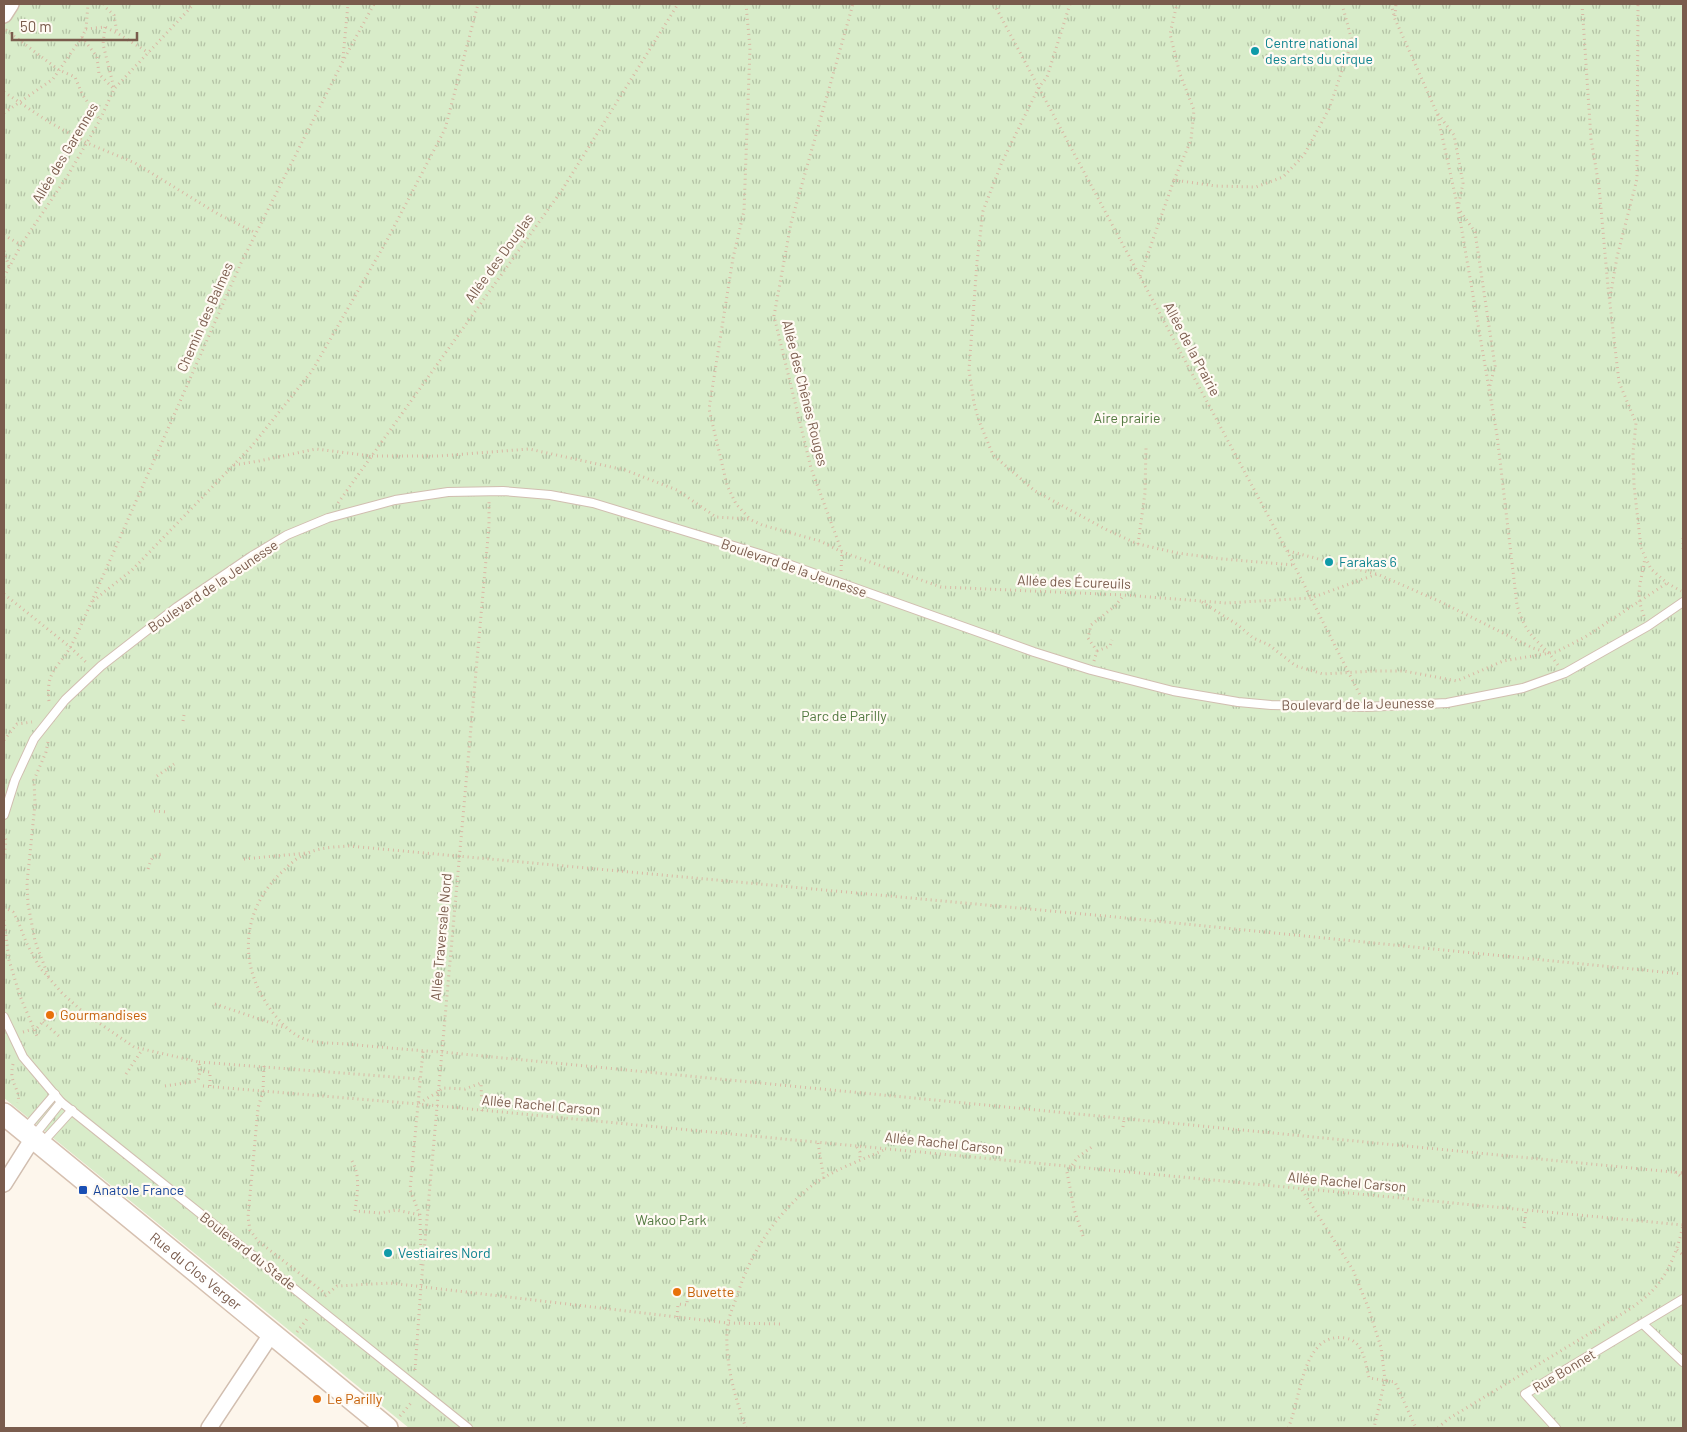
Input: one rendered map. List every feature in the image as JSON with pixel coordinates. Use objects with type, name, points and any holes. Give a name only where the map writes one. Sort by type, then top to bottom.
[{"type":"street","points":[[4,15],[11,4]]},
{"type":"street","name":"Rue du Clos Verger","points":[[6,1115],[272,1333],[392,1424]]},
{"type":"street","points":[[4,1184],[32,1138]]},
{"type":"street","points":[[209,1428],[272,1333]]},
{"type":"lane","name":"Boulevard de la Jeunesse","points":[[4,814],[15,780],[34,739],[64,700],[101,666],[177,607],[286,535],[328,518],[396,500],[448,492],[489,491],[550,495],[593,503],[760,554],[1034,652],[1091,670],[1144,685],[1230,700],[1301,706],[1366,707],[1447,703],[1523,688],[1564,673],[1648,626],[1683,602]]},
{"type":"lane","name":"Boulevard du Stade","points":[[4,1016],[21,1054],[61,1102],[468,1428]]},
{"type":"lane","points":[[32,1138],[55,1094]]},
{"type":"lane","points":[[32,1138],[61,1102]]},
{"type":"lane","points":[[32,1138],[72,1110]]},
{"type":"lane","points":[[1683,1299],[1643,1324],[1683,1362]]},
{"type":"lane","name":"Rue Bonnet","points":[[1556,1428],[1526,1394],[1643,1324]]},
{"type":"path","points":[[4,113],[53,79],[86,29],[88,4]]},
{"type":"path","points":[[104,4],[114,15],[117,32]]},
{"type":"path","name":"Allée des Garennes","points":[[4,277],[21,245],[68,176],[100,120],[114,89],[194,4]]},
{"type":"path","points":[[343,61],[348,4]]},
{"type":"path","name":"Chemin des Balmes","points":[[49,978],[35,941],[31,924],[27,883],[35,804],[34,780],[46,752],[50,718],[48,686],[51,674],[70,647],[92,601],[241,263],[343,61],[374,4]]},
{"type":"path","points":[[92,601],[132,570],[251,448],[312,371],[386,242],[445,129],[478,4]]},
{"type":"path","name":"Allée des Douglas","points":[[328,518],[562,190],[678,4]]},
{"type":"path","points":[[746,4],[750,48],[744,211],[733,258],[709,409],[727,485],[736,504],[749,518]]},
{"type":"path","name":"Allée des Chênes Rouges","points":[[839,583],[842,552],[811,468],[774,316],[791,223],[853,4]]},
{"type":"path","name":"Allée de la Prairie","points":[[994,4],[1287,551],[1366,707]]},
{"type":"path","points":[[1070,4],[1047,76],[1039,87],[1002,162],[983,211],[970,337],[969,370],[974,403],[979,420],[993,455],[1010,470],[1035,491],[1109,531],[1138,544],[1177,553],[1294,565]]},
{"type":"path","points":[[1140,276],[1160,216],[1191,140],[1194,110],[1180,74],[1170,34],[1178,4]]},
{"type":"path","points":[[1174,180],[1216,186],[1256,187],[1283,177],[1304,156],[1329,109],[1352,41],[1342,4]]},
{"type":"path","points":[[1391,4],[1395,19],[1437,113],[1458,208],[1497,435],[1517,605],[1522,622],[1531,635],[1550,653],[1564,673]]},
{"type":"path","points":[[1395,19],[1396,4]]},
{"type":"path","points":[[1582,4],[1591,139],[1599,186],[1609,301],[1619,382],[1636,423],[1632,453],[1641,548],[1651,569],[1667,583],[1683,592]]},
{"type":"path","points":[[1609,301],[1617,257],[1637,179],[1638,4]]},
{"type":"path","points":[[86,29],[105,27],[117,32],[149,53]]},
{"type":"path","points":[[105,27],[103,44],[114,89]]},
{"type":"path","points":[[4,28],[59,70],[75,77],[82,94],[100,120]]},
{"type":"path","points":[[82,37],[97,58],[99,74],[114,89]]},
{"type":"path","points":[[4,92],[19,103],[87,143],[135,163],[218,214],[256,234]]},
{"type":"path","points":[[1437,113],[1454,135],[1463,183],[1458,208],[1475,232],[1495,366],[1489,392]]},
{"type":"path","points":[[4,236],[21,245]]},
{"type":"path","points":[[4,251],[9,267]]},
{"type":"path","points":[[234,465],[316,449],[371,456],[439,456],[529,448],[625,470],[677,490],[716,517],[749,518]]},
{"type":"path","points":[[1138,544],[1145,493],[1146,448]]},
{"type":"path","name":"Allée Traversale Nord","points":[[414,1385],[421,1286],[489,526],[489,491]]},
{"type":"path","name":"Allée des Écureuils","points":[[749,518],[762,525],[820,541],[842,552],[941,587],[1124,594],[1226,603],[1311,598],[1377,574]]},
{"type":"path","points":[[1683,538],[1683,548]]},
{"type":"path","points":[[1287,551],[1377,574],[1441,602],[1533,648],[1550,653]]},
{"type":"path","points":[[1645,556],[1638,589],[1639,602],[1648,626]]},
{"type":"path","points":[[1200,601],[1238,625],[1253,638],[1269,645],[1296,666],[1323,674],[1404,671],[1457,680],[1503,662],[1556,652],[1585,637],[1667,583]]},
{"type":"path","points":[[4,594],[91,666],[101,666]]},
{"type":"path","points":[[1097,651],[1088,638],[1091,625],[1115,606],[1124,594]]},
{"type":"path","points":[[1097,651],[1110,646],[1112,640]]},
{"type":"path","points":[[1091,670],[1097,651]]},
{"type":"path","points":[[183,722],[184,715]]},
{"type":"path","points":[[4,740],[17,724],[50,718]]},
{"type":"path","points":[[158,776],[174,764]]},
{"type":"path","points":[[154,811],[167,812]]},
{"type":"path","points":[[4,834],[6,840],[4,858]]},
{"type":"path","points":[[244,859],[307,853],[328,847],[350,846],[1145,920],[1683,974]]},
{"type":"path","points":[[286,1028],[263,998],[251,973],[247,950],[249,931],[255,909],[263,893],[292,862],[307,853]]},
{"type":"path","points":[[148,869],[150,859],[156,855],[163,854]]},
{"type":"path","points":[[4,907],[13,912],[36,962],[49,978],[76,1006],[134,1048],[199,1062],[420,1079]]},
{"type":"path","points":[[4,920],[9,960],[20,996],[37,1036]]},
{"type":"path","points":[[215,1004],[286,1028],[300,1037],[321,1042],[442,1052],[1683,1172]]},
{"type":"path","points":[[12,1035],[34,1028],[51,1013],[97,1022]]},
{"type":"path","points":[[42,1022],[61,1038]]},
{"type":"path","points":[[126,1074],[142,1049]]},
{"type":"path","points":[[421,1286],[420,1215],[410,1190],[423,1051]]},
{"type":"path","points":[[6,1115],[18,1105],[19,1097],[12,1081],[11,1072],[13,1064],[21,1054]]},
{"type":"path","points":[[165,1086],[198,1081],[199,1062]]},
{"type":"path","points":[[264,1066],[263,1091],[258,1108],[248,1217],[250,1230],[258,1241],[325,1295],[337,1286],[390,1283],[728,1323],[782,1324]]},
{"type":"path","points":[[200,1071],[210,1072],[210,1086]]},
{"type":"path","points":[[418,1104],[442,1088],[465,1089],[482,1083],[482,1111]]},
{"type":"path","name":"Allée Rachel Carson","points":[[203,1086],[418,1104],[856,1147],[887,1148],[1683,1225]]},
{"type":"path","points":[[1123,1127],[1124,1119]]},
{"type":"path","points":[[818,1143],[824,1179]]},
{"type":"path","points":[[1083,1236],[1074,1208],[1068,1172],[1078,1157],[1093,1146]]},
{"type":"path","points":[[856,1147],[860,1152],[860,1161]]},
{"type":"path","points":[[746,1428],[732,1382],[728,1323],[738,1291],[752,1259],[769,1230],[791,1204],[824,1179],[887,1148]]},
{"type":"path","points":[[352,1161],[356,1169],[358,1181],[355,1211],[380,1213],[396,1210],[420,1215]]},
{"type":"path","points":[[1674,1172],[1683,1178]]},
{"type":"path","points":[[1301,1189],[1353,1270],[1381,1346],[1385,1380],[1374,1428]]},
{"type":"path","points":[[1524,1228],[1526,1210]]},
{"type":"path","points":[[1438,1428],[1448,1419],[1630,1309],[1652,1292],[1670,1266],[1677,1250],[1683,1225]]},
{"type":"path","points":[[1677,1250],[1683,1255]]},
{"type":"path","points":[[677,1317],[678,1304],[687,1304],[688,1286]]},
{"type":"path","points":[[295,1336],[307,1319]]},
{"type":"path","points":[[1288,1428],[1294,1417],[1305,1368],[1314,1351],[1326,1341],[1339,1337],[1349,1339],[1359,1345],[1365,1358],[1369,1378],[1395,1382],[1416,1428]]},
{"type":"path","points":[[392,1424],[411,1403]]},
{"type":"green space","name":"Parc de Parilly","points":[[4,4],[1683,4],[1683,1428],[409,1428],[4,1098]]},
{"type":"place","name":"Centre national des arts du cirque","points":[[1255,51]]},
{"type":"place","name":"Farakas 6","points":[[1329,562]]},
{"type":"place","name":"Gourmandises","points":[[50,1015]]},
{"type":"place","name":"Anatole France","points":[[83,1190]]},
{"type":"place","name":"Vestiaires Nord","points":[[388,1253]]},
{"type":"place","name":"Buvette","points":[[677,1292]]},
{"type":"place","name":"Le Parilly","points":[[317,1399]]},
{"type":"park label","name":"Aire prairie","points":[[1127,418]]},
{"type":"park label","name":"Wakoo Park","points":[[671,1220]]}]
